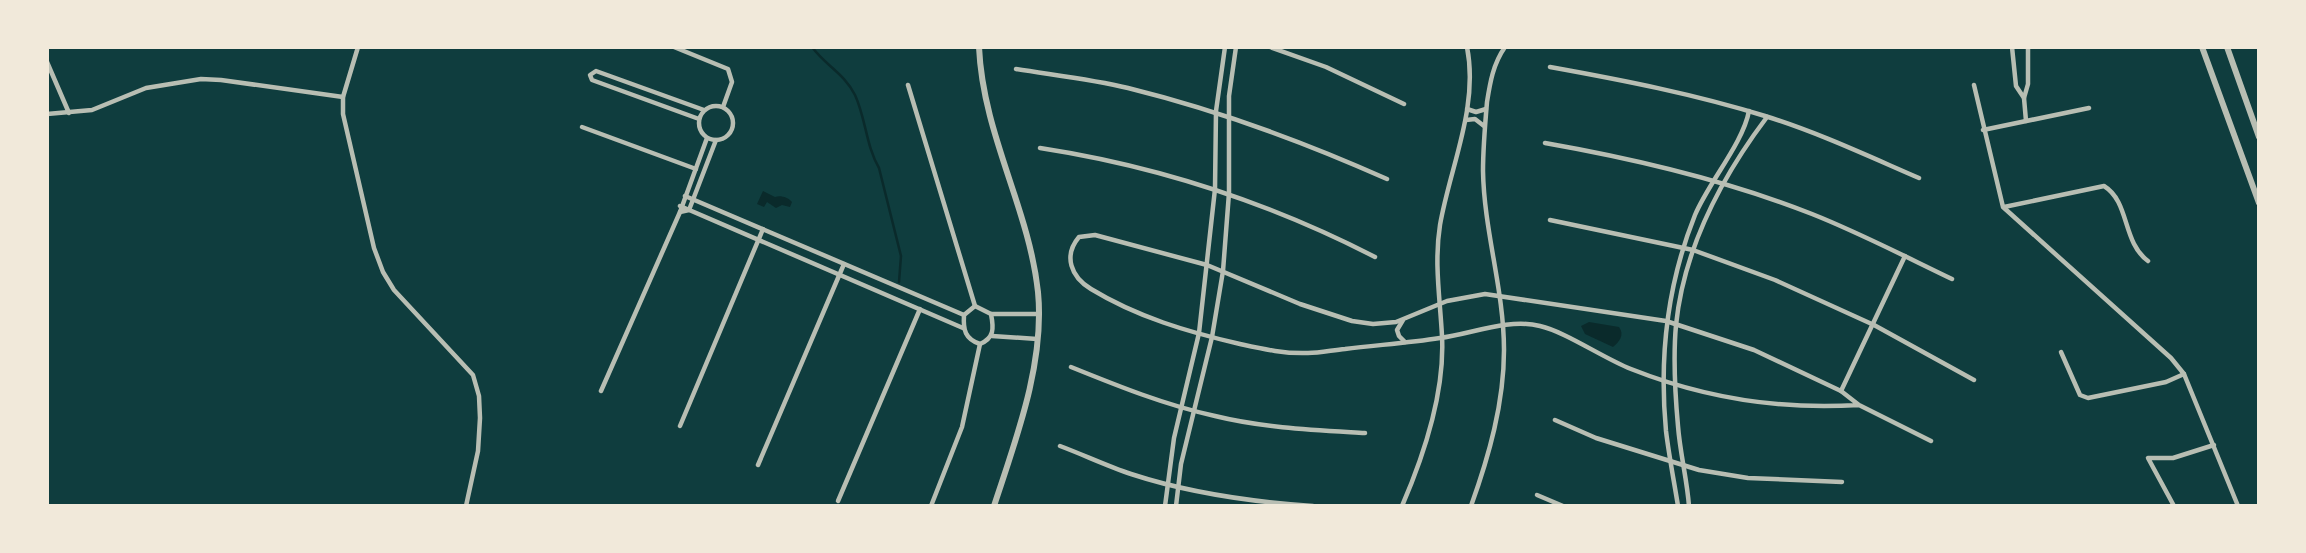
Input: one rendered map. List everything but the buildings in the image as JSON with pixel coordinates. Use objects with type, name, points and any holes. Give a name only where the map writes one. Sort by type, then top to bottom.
[{"type":"street","points":[[358,47],[343,97],[344,114],[374,248],[383,272],[394,290],[473,375],[479,396],[478,451],[466,506]]},
{"type":"street","points":[[674,47],[728,69],[732,82],[723,107]]},
{"type":"street","points":[[979,47],[988,116],[1033,261],[1039,314],[1029,391],[994,506]]},
{"type":"street","points":[[1165,506],[1174,438],[1199,333],[1215,189],[1216,111],[1224,47]]},
{"type":"street","points":[[1176,506],[1177,485],[1212,337],[1223,271],[1229,193],[1229,96],[1236,47]]},
{"type":"street","points":[[1270,47],[1326,67],[1404,104]]},
{"type":"street","points":[[1402,506],[1424,449],[1438,393],[1442,338],[1436,272],[1440,225],[1467,109],[1467,47]]},
{"type":"street","points":[[1471,506],[1486,464],[1499,403],[1504,353],[1501,297],[1483,173],[1490,79],[1505,47]]},
{"type":"street","points":[[2012,47],[2016,86],[2024,99]]},
{"type":"street","points":[[2026,121],[2024,99],[2028,84],[2028,47]]},
{"type":"street","points":[[2202,47],[2259,203]]},
{"type":"street","points":[[2227,47],[2259,137]]},
{"type":"street","points":[[47,62],[69,113]]},
{"type":"street","points":[[1550,67],[1638,83],[1749,111],[1919,178]]},
{"type":"street","points":[[1016,69],[1126,87],[1216,111],[1287,136],[1387,179]]},
{"type":"street","points":[[699,119],[592,80],[590,73],[596,71],[704,110]]},
{"type":"street","points":[[47,114],[69,113],[108,105],[146,88],[201,79],[343,97]]},
{"type":"street","points":[[908,85],[975,306],[991,314],[1039,314]]},
{"type":"street","points":[[1974,85],[2003,207],[2171,358],[2183,374],[2238,506]]},
{"type":"street","points":[[716,105],[723,107],[732,116],[732,130],[722,139],[707,138],[700,130],[699,119],[704,110],[716,105]]},
{"type":"street","points":[[1983,130],[2089,108]]},
{"type":"street","points":[[1467,109],[1476,112],[1487,109]]},
{"type":"street","points":[[1678,506],[1663,381],[1666,321],[1683,248],[1696,213],[1712,180],[1747,123],[1749,111]]},
{"type":"street","points":[[1689,506],[1678,430],[1675,385],[1676,324],[1693,250],[1722,183],[1768,117]]},
{"type":"street","points":[[1465,120],[1475,119],[1485,127]]},
{"type":"street","points":[[582,127],[696,169]]},
{"type":"street","points":[[601,391],[680,209],[707,138]]},
{"type":"street","points":[[689,210],[716,140]]},
{"type":"street","points":[[1545,143],[1616,155],[1722,183],[1812,214],[1952,279]]},
{"type":"street","points":[[1040,148],[1112,160],[1229,193],[1304,223],[1375,257]]},
{"type":"street","points":[[2003,207],[2104,186],[2114,192],[2137,252],[2148,261]]},
{"type":"street","points":[[685,195],[964,315]]},
{"type":"street","points":[[680,209],[689,210],[759,239],[963,328]]},
{"type":"street","points":[[1550,220],[1693,250],[1775,280],[1874,325],[1974,380]]},
{"type":"street","points":[[680,426],[764,229]]},
{"type":"street","points":[[1859,405],[1819,408],[1763,404],[1675,385],[1629,369],[1539,326],[1503,326],[1442,338],[1309,353],[1279,352],[1212,337],[1143,316],[1111,301],[1082,284],[1073,273],[1071,246],[1079,237],[1095,235],[1207,265],[1300,304],[1352,321],[1373,324],[1403,319],[1447,300],[1485,294],[1666,321],[1754,350],[1840,391],[1859,405],[1931,441]]},
{"type":"street","points":[[1840,391],[1905,256]]},
{"type":"street","points":[[758,465],[845,264]]},
{"type":"street","points":[[975,306],[964,315],[963,328],[965,335],[980,344]]},
{"type":"street","points":[[838,501],[920,309]]},
{"type":"street","points":[[980,344],[992,336],[991,314]]},
{"type":"street","points":[[1403,319],[1397,330],[1405,342]]},
{"type":"street","points":[[992,336],[1037,339]]},
{"type":"street","points":[[931,506],[962,427],[980,344]]},
{"type":"street","points":[[2061,352],[2080,395],[2088,398],[2166,382],[2183,374]]},
{"type":"street","points":[[1071,367],[1153,399],[1246,423],[1365,433]]},
{"type":"street","points":[[1555,420],[1596,438],[1699,470],[1748,478],[1842,482]]},
{"type":"street","points":[[2174,506],[2148,458],[2173,458],[2214,445]]},
{"type":"street","points":[[1060,446],[1132,474],[1166,483],[1236,497],[1313,506]]},
{"type":"street","points":[[1537,495],[1563,506]]},
{"type":"water","points":[[763,191],[788,199],[792,202],[790,207],[782,205],[776,208],[767,202],[764,207],[757,204]]},
{"type":"water","points":[[1589,322],[1619,327],[1619,341],[1613,347],[1585,334],[1581,326]]},
{"type":"waterway","points":[[812,47],[846,81],[859,104],[871,151],[879,168],[901,256],[899,282]]}]
